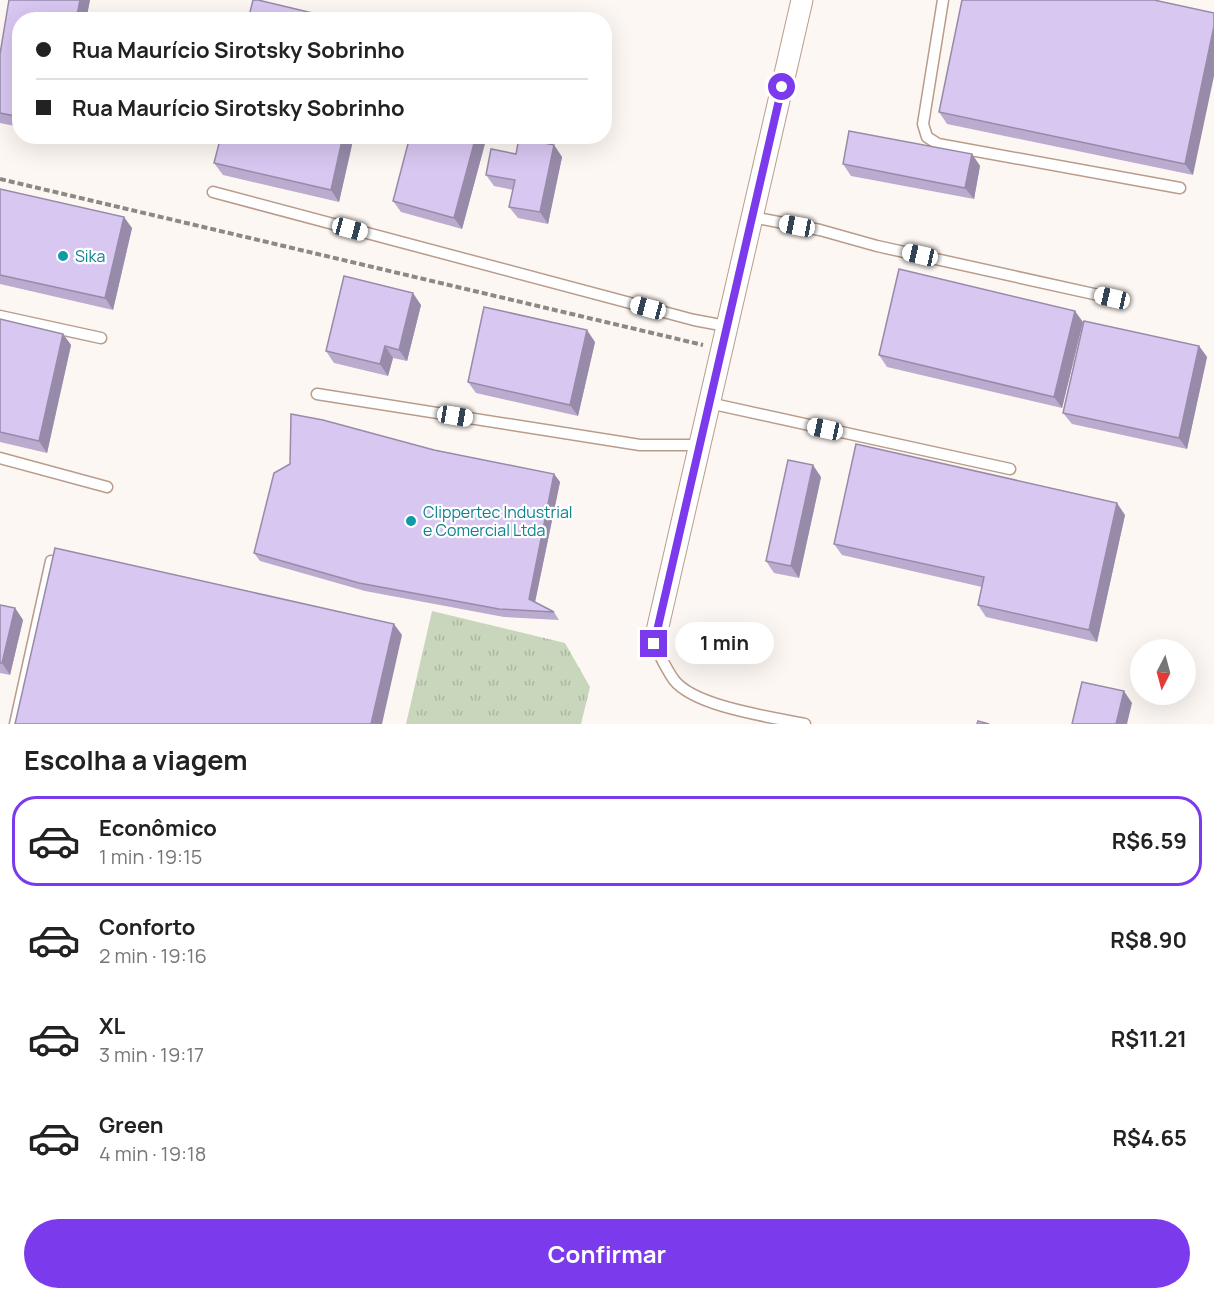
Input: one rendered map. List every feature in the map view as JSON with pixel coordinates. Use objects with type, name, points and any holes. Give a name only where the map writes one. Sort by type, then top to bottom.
[{"type":"street","points":[[654,644],[802,0]]},
{"type":"lane","points":[[943,0],[923,124],[927,137],[938,144],[1180,188]]},
{"type":"lane","points":[[213,192],[683,317],[726,326]]},
{"type":"lane","points":[[752,217],[820,230],[877,246],[1112,298]]},
{"type":"lane","points":[[0,316],[101,338]]},
{"type":"lane","points":[[317,394],[640,445],[699,445]]},
{"type":"lane","points":[[709,404],[1010,469]]},
{"type":"lane","points":[[0,458],[107,487]]},
{"type":"lane","points":[[15,724],[51,561]]},
{"type":"lane","points":[[654,644],[675,681],[691,694],[712,703],[805,724]]},
{"type":"path","points":[[0,179],[721,349]]},
{"type":"green space","points":[[432,611],[565,643],[590,687],[581,724],[406,724]]},
{"type":"building","points":[[9,0],[80,0],[78,12],[12,12],[12,115],[0,113],[0,54]]},
{"type":"building","points":[[253,0],[258,0],[308,12],[250,12]]},
{"type":"building","points":[[962,0],[1154,0],[1214,13],[1214,26],[1185,164],[939,112]]},
{"type":"building","points":[[849,131],[972,154],[965,188],[843,164]]},
{"type":"building","points":[[219,144],[341,144],[331,190],[214,163]]},
{"type":"building","points":[[408,144],[474,144],[454,218],[393,201]]},
{"type":"building","points":[[518,144],[554,145],[540,212],[509,207],[515,180],[486,175],[491,149],[516,154]]},
{"type":"building","name":"Sika","points":[[0,189],[124,217],[105,298],[0,275]]},
{"type":"building","points":[[899,269],[1075,311],[1054,397],[879,355]]},
{"type":"building","points":[[344,276],[413,293],[399,350],[385,346],[380,364],[326,351]]},
{"type":"building","points":[[484,307],[587,330],[570,405],[468,382]]},
{"type":"building","points":[[0,319],[63,334],[39,441],[0,432]]},
{"type":"building","points":[[1084,321],[1199,346],[1179,438],[1063,413]]},
{"type":"building","name":"Clippertec Industrial e Comercial Ltda","points":[[291,414],[323,420],[434,450],[554,474],[529,599],[554,612],[499,609],[359,583],[254,553],[274,473],[290,464]]},
{"type":"building","points":[[856,444],[1117,503],[1089,630],[978,605],[984,577],[834,544]]},
{"type":"building","points":[[788,460],[813,465],[791,566],[766,561]]},
{"type":"building","points":[[55,548],[394,624],[371,724],[15,724]]},
{"type":"building","points":[[0,605],[15,608],[2,663],[0,663]]},
{"type":"building","points":[[1082,682],[1124,691],[1116,724],[1072,724]]},
{"type":"place","name":"Sika","points":[[63,256]]},
{"type":"place","name":"Clippertec Industrial e Comercial Ltda","points":[[411,521]]},
{"type":"route","points":[[654,644],[782,87]]}]
